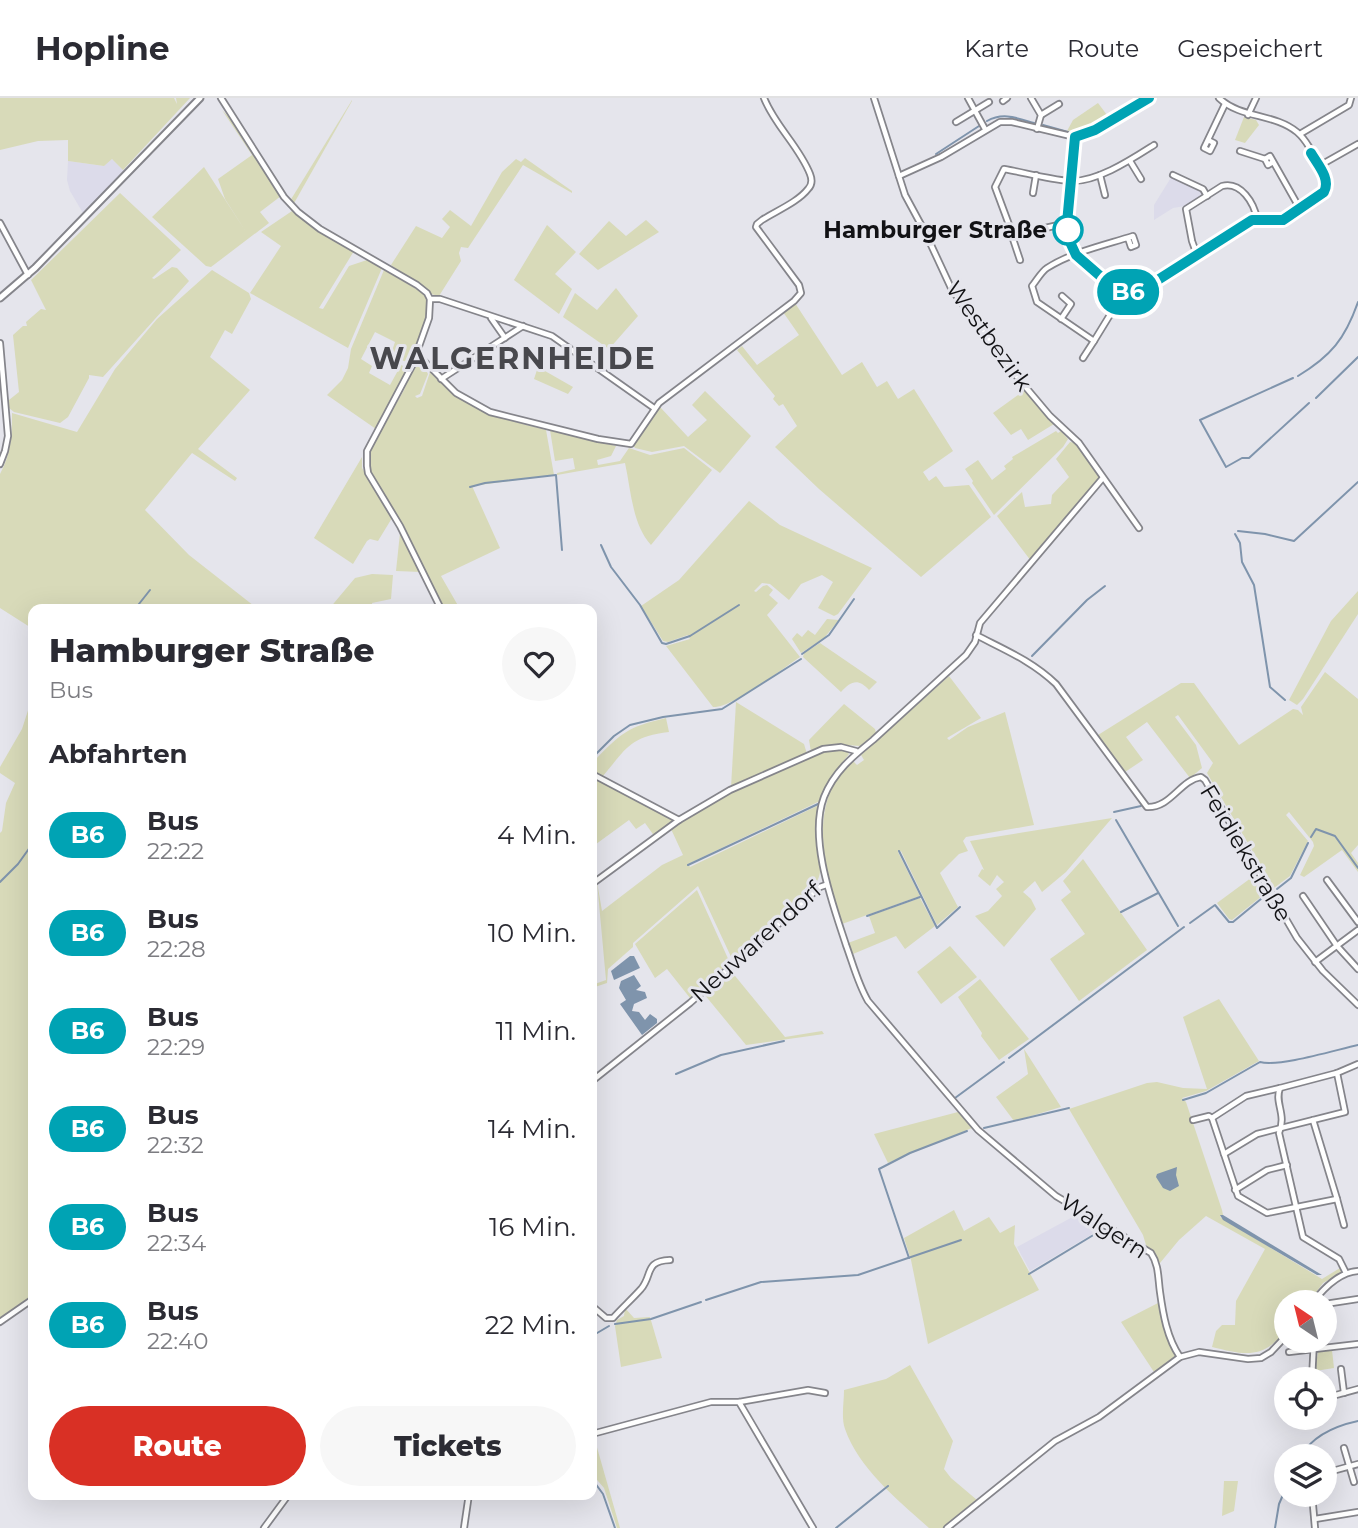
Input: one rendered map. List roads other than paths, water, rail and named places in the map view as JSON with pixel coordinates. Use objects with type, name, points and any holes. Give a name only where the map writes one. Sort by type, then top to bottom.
[{"type":"street","points":[[0,298],[28,275],[200,98]]},
{"type":"street","points":[[221,98],[284,197],[298,212],[320,229],[417,285],[430,299],[429,318],[417,354],[375,434],[368,451],[367,466],[368,473],[400,526],[439,604]]},
{"type":"street","points":[[417,354],[456,393],[490,412],[625,445],[631,444],[659,403],[801,293],[800,285],[756,228],[762,220],[803,194],[810,187],[812,180],[808,169],[764,98]]},
{"type":"street","name":"Westbezirk","points":[[874,98],[905,195],[958,300],[1036,399],[1079,443],[1139,528]]},
{"type":"street","points":[[968,98],[985,129]]},
{"type":"street","points":[[1031,98],[1041,115]]},
{"type":"street","points":[[899,176],[941,157],[1000,122],[1075,137],[1095,130],[1149,98]]},
{"type":"street","points":[[1075,137],[1067,223],[1070,242],[1076,255],[1114,288],[1133,293],[1257,219],[1283,220],[1324,192],[1327,186],[1326,179],[1300,134],[1281,124],[1231,109],[1219,98]]},
{"type":"street","points":[[1248,114],[1256,98]]},
{"type":"street","points":[[1300,134],[1349,105],[1352,98]]},
{"type":"street","points":[[956,122],[989,102]]},
{"type":"street","points":[[1037,129],[1041,115],[1059,104]]},
{"type":"street","points":[[1208,140],[1225,104]]},
{"type":"street","points":[[1319,166],[1358,144]]},
{"type":"street","points":[[1020,260],[1014,234],[995,187],[1004,169],[1071,181],[1100,175],[1130,161],[1154,145]]},
{"type":"street","points":[[1240,151],[1265,159],[1270,156],[1300,208]]},
{"type":"street","points":[[1130,161],[1141,179]]},
{"type":"street","points":[[1033,193],[1036,175]]},
{"type":"street","points":[[1100,175],[1105,195]]},
{"type":"street","points":[[1173,175],[1203,190],[1207,196]]},
{"type":"street","points":[[1197,255],[1186,209],[1207,196],[1229,184],[1241,189],[1257,219]]},
{"type":"street","points":[[0,223],[28,275]]},
{"type":"street","points":[[1014,234],[1067,223]]},
{"type":"street","points":[[1094,341],[1037,302],[1032,286],[1045,269],[1076,255],[1128,238]]},
{"type":"street","points":[[1083,358],[1124,296],[1124,292]]},
{"type":"street","points":[[1061,319],[1071,304],[1062,296]]},
{"type":"street","points":[[430,299],[440,299],[552,336],[654,408]]},
{"type":"street","points":[[490,317],[505,338]]},
{"type":"street","points":[[441,379],[524,326]]},
{"type":"street","points":[[0,343],[8,436],[0,464]]},
{"type":"street","points":[[597,880],[680,820],[730,790],[823,749],[841,747],[856,751],[873,740],[971,650],[979,623],[1102,479]]},
{"type":"street","name":"Feidiekstraße","points":[[976,635],[1019,656],[1045,673],[1056,684],[1147,807],[1168,801],[1195,778],[1201,777],[1205,780],[1293,930],[1315,962],[1358,1005]]},
{"type":"street","name":"Neuwarendorf","points":[[597,1077],[690,1003],[820,887],[826,885],[820,816],[827,790],[856,751]]},
{"type":"street","points":[[597,777],[680,820]]},
{"type":"street","points":[[1327,880],[1358,922]]},
{"type":"street","name":"Walgern","points":[[826,885],[865,996],[968,1120],[1052,1193],[1154,1257],[1165,1321],[1180,1357]]},
{"type":"street","points":[[1303,896],[1337,946],[1358,969]]},
{"type":"street","points":[[1315,962],[1358,930]]},
{"type":"street","points":[[1194,1120],[1209,1116],[1212,1118],[1246,1096],[1336,1073],[1358,1064]]},
{"type":"street","points":[[1224,1154],[1257,1133],[1345,1112],[1336,1073]]},
{"type":"street","points":[[1280,1088],[1278,1094],[1284,1121],[1279,1133],[1303,1237],[1339,1259],[1346,1273]]},
{"type":"street","points":[[1212,1118],[1238,1196],[1267,1213],[1337,1199]]},
{"type":"street","points":[[1313,1120],[1344,1225]]},
{"type":"street","points":[[1235,1190],[1268,1170],[1287,1165]]},
{"type":"street","points":[[597,1310],[606,1318],[613,1318],[644,1286],[648,1271],[655,1264],[670,1260]]},
{"type":"street","points":[[1322,1290],[1346,1273],[1358,1271]]},
{"type":"street","points":[[1337,1302],[1358,1298]]},
{"type":"street","points":[[0,1322],[28,1302]]},
{"type":"street","points":[[1337,1346],[1358,1344]]},
{"type":"street","points":[[947,1528],[1055,1441],[1099,1417],[1180,1357],[1199,1352],[1248,1359],[1261,1358],[1274,1349]]},
{"type":"street","points":[[1341,1369],[1344,1393]]},
{"type":"street","points":[[1337,1395],[1358,1389]]},
{"type":"street","points":[[597,1433],[710,1402],[739,1402],[808,1390],[825,1393]]},
{"type":"street","points":[[739,1402],[813,1528]]},
{"type":"street","points":[[1344,1448],[1354,1482]]},
{"type":"street","points":[[1337,1470],[1358,1464]]},
{"type":"street","points":[[264,1528],[285,1500]]},
{"type":"street","points":[[464,1528],[468,1500]]},
{"type":"street","points":[[1314,1507],[1315,1528]]},
{"type":"street","points":[[1315,1519],[1358,1512]]},
{"type":"water","points":[[630,956],[634,956],[640,968],[614,980],[611,971]]},
{"type":"water","points":[[634,975],[641,986],[636,990],[645,992],[647,998],[634,1004],[632,1011],[639,1012],[645,1020],[650,1014],[657,1019],[657,1023],[642,1035],[620,1004],[626,1000],[619,988],[621,981]]},
{"type":"water","points":[[1177,1167],[1179,1186],[1170,1191],[1163,1188],[1156,1177],[1157,1174]]},
{"type":"water","points":[[1220,1215],[1322,1275],[1317,1275],[1223,1220]]},
{"type":"waterway","points":[[987,121],[1004,116],[1034,123]]},
{"type":"waterway","points":[[1043,125],[1075,132]]},
{"type":"waterway","points":[[936,154],[979,126]]},
{"type":"waterway","points":[[1298,376],[1336,345],[1358,302]]},
{"type":"waterway","points":[[1316,398],[1358,357]]},
{"type":"waterway","points":[[1293,378],[1200,420],[1226,467],[1242,458],[1249,458],[1309,403]]},
{"type":"waterway","points":[[470,487],[556,475],[562,550]]},
{"type":"waterway","points":[[1238,531],[1294,541],[1358,482]]},
{"type":"waterway","points":[[1235,534],[1240,543],[1242,562],[1254,585],[1270,687],[1285,700]]},
{"type":"waterway","points":[[601,545],[611,567],[640,605],[662,643],[690,636],[739,605]]},
{"type":"waterway","points":[[1032,656],[1087,600],[1105,586]]},
{"type":"waterway","points":[[139,604],[150,590]]},
{"type":"waterway","points":[[802,654],[829,635],[854,599]]},
{"type":"waterway","points":[[597,753],[630,725],[663,717],[722,709],[801,659]]},
{"type":"waterway","points":[[688,865],[818,804]]},
{"type":"waterway","points":[[1114,812],[1141,806]]},
{"type":"waterway","points":[[1116,820],[1178,926]]},
{"type":"waterway","points":[[1311,837],[1316,829],[1335,836],[1358,868]]},
{"type":"waterway","points":[[1277,889],[1291,878],[1308,843]]},
{"type":"waterway","points":[[0,882],[28,850]]},
{"type":"waterway","points":[[899,851],[937,928],[960,907]]},
{"type":"waterway","points":[[1121,912],[1158,893]]},
{"type":"waterway","points":[[1190,923],[1215,905],[1229,922],[1233,922],[1267,894]]},
{"type":"waterway","points":[[867,916],[920,897]]},
{"type":"waterway","points":[[1009,1058],[1184,927]]},
{"type":"waterway","points":[[676,1074],[721,1055],[784,1041]]},
{"type":"waterway","points":[[1183,1100],[1206,1093],[1260,1062],[1294,1060],[1358,1045]]},
{"type":"waterway","points":[[955,1098],[1004,1062]]},
{"type":"waterway","points":[[984,1128],[1069,1108]]},
{"type":"waterway","points":[[909,1258],[879,1169],[910,1153],[967,1131]]},
{"type":"waterway","points":[[1029,1274],[1105,1228]]},
{"type":"waterway","points":[[706,1300],[761,1282],[858,1275],[961,1240]]},
{"type":"waterway","points":[[615,1324],[651,1319],[701,1302]]},
{"type":"waterway","points":[[597,1333],[609,1326]]},
{"type":"waterway","points":[[1310,1444],[1325,1432],[1358,1421]]},
{"type":"waterway","points":[[597,1486],[603,1494],[615,1528]]},
{"type":"waterway","points":[[836,1528],[888,1486]]},
{"type":"waterway","points":[[1275,1528],[1278,1507]]},
{"type":"place","name":"Hamburger Straße","points":[[1068,230]]},
{"type":"district","name":"WALGERNHEIDE","points":[[513,359]]}]
